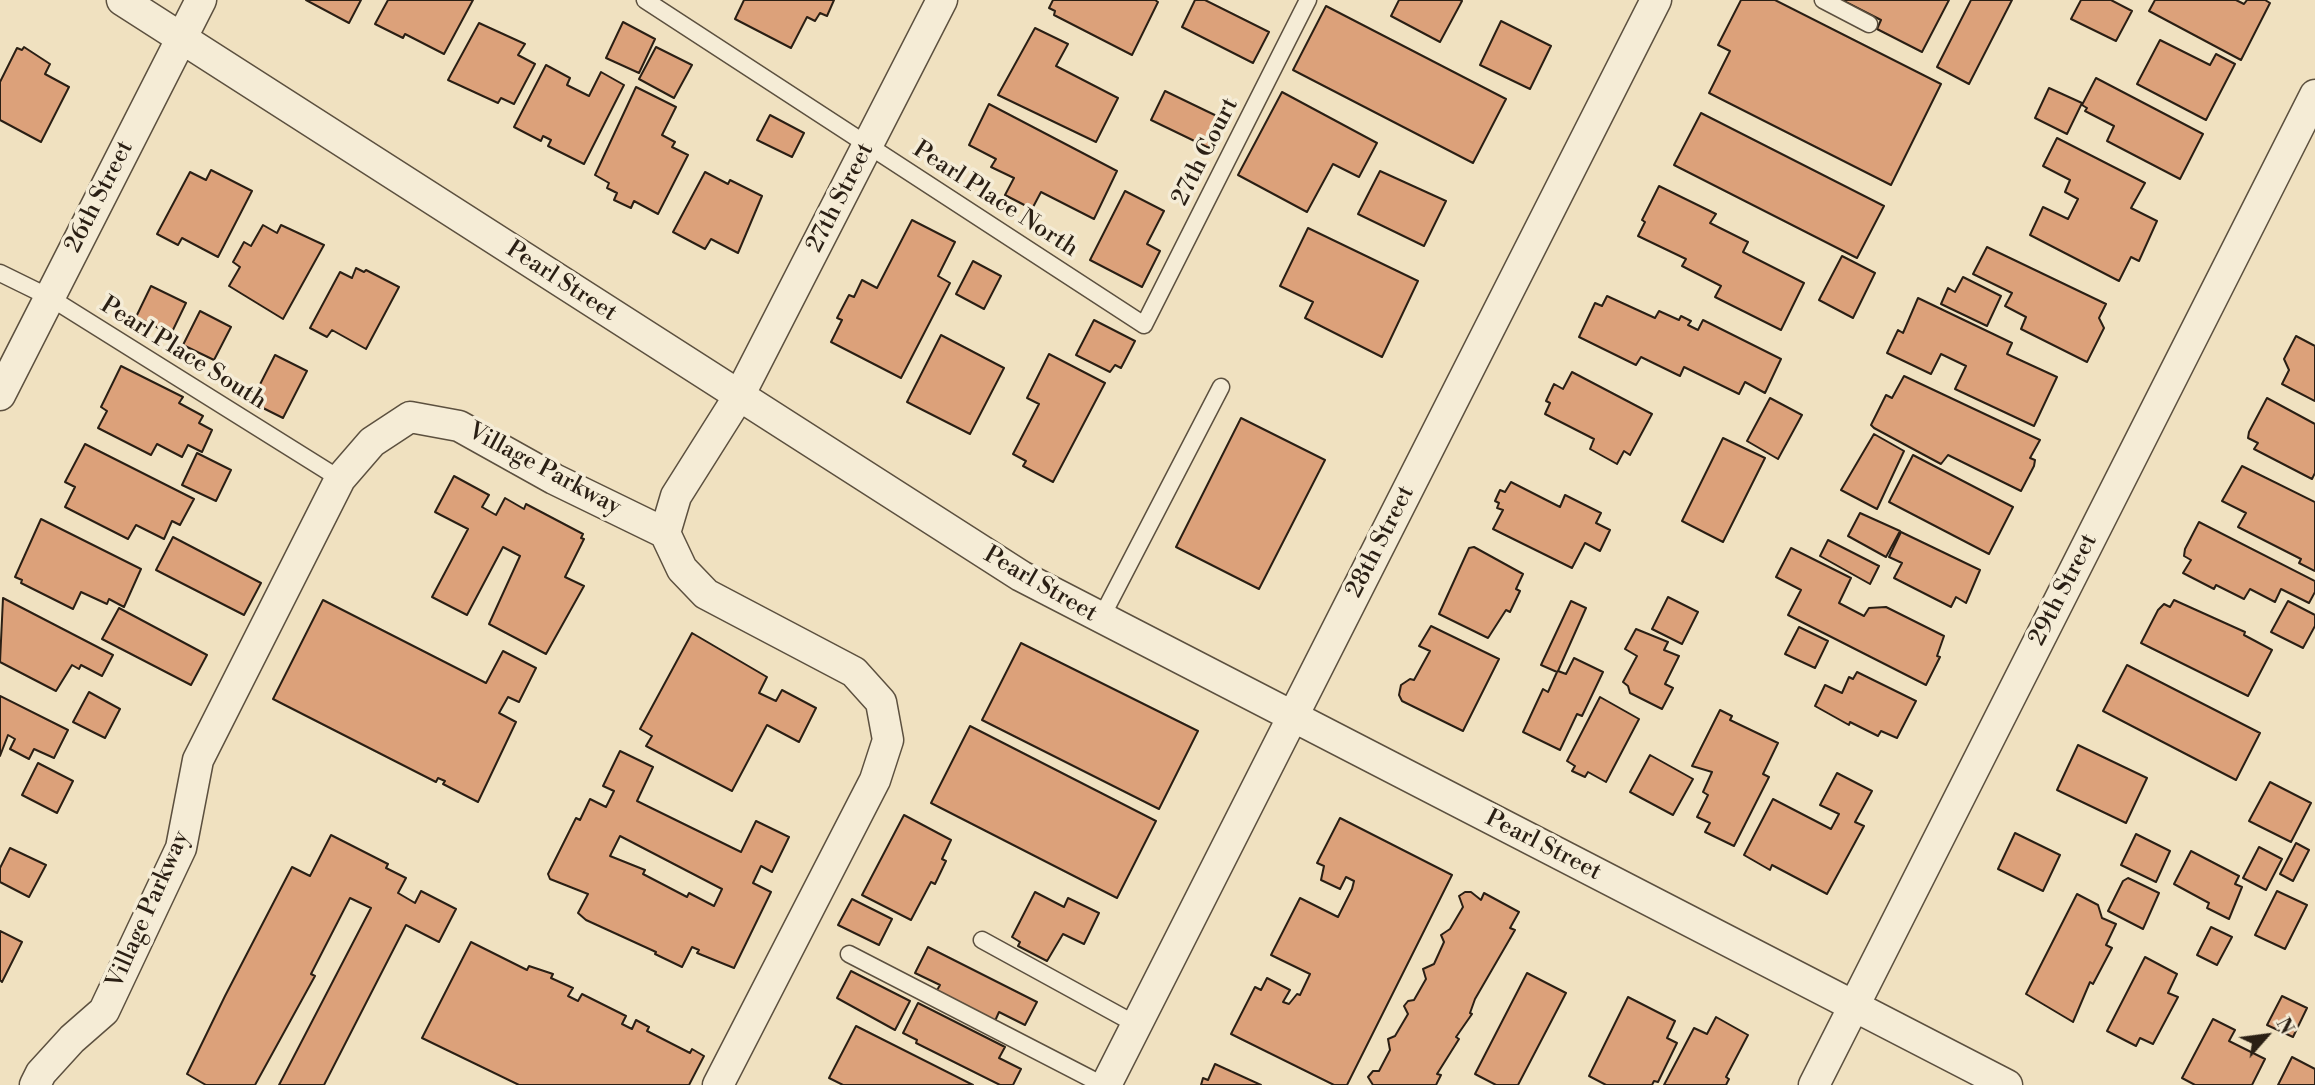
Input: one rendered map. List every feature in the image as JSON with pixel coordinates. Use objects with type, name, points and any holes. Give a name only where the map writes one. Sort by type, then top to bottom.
[{"type":"street","name":"Pearl Street","points":[[122,0],[1021,576],[1100,620],[2007,1085]]},
{"type":"street","name":"26th Street","points":[[0,395],[201,0]]},
{"type":"street","name":"27th Street","points":[[665,533],[676,496],[739,396],[942,0]]},
{"type":"street","name":"28th Street","points":[[1105,1085],[1656,0]]},
{"type":"street","name":"29th Street","points":[[1814,1085],[2315,95]]},
{"type":"street","name":"Village Parkway","points":[[34,1085],[41,1073],[72,1039],[104,1012],[181,848],[198,760],[340,479],[372,442],[410,417],[460,426],[554,479],[665,533]]},
{"type":"street","points":[[665,533],[682,569],[706,594],[854,672],[881,702],[888,740],[875,780],[718,1085]]},
{"type":"lane","name":"Pearl Place North","points":[[645,0],[1144,325]]},
{"type":"lane","name":"27th Court","points":[[1144,325],[1308,0]]},
{"type":"lane","points":[[1823,0],[1869,24]]},
{"type":"lane","name":"Pearl Place South","points":[[0,273],[50,297],[340,479]]},
{"type":"lane","points":[[1100,620],[1222,387]]},
{"type":"lane","points":[[982,940],[1137,1025]]},
{"type":"lane","points":[[849,954],[1105,1085]]},
{"type":"building","points":[[306,0],[361,0],[349,23]]},
{"type":"building","points":[[388,0],[473,0],[444,54],[405,34],[403,38],[375,24]]},
{"type":"building","points":[[744,0],[834,0],[827,16],[820,13],[815,21],[807,17],[791,48],[735,19]]},
{"type":"building","points":[[1053,0],[1158,2],[1132,55],[1054,15],[1055,11],[1049,8]]},
{"type":"building","points":[[1195,0],[1205,0],[1269,32],[1253,63],[1182,27]]},
{"type":"building","points":[[1399,0],[1462,1],[1440,42],[1391,16]]},
{"type":"building","points":[[1741,0],[1775,0],[1941,84],[1891,185],[1709,93],[1730,51],[1718,45]]},
{"type":"building","points":[[1842,0],[1949,0],[1922,52],[1877,29],[1881,20]]},
{"type":"building","points":[[1971,0],[2012,0],[1969,84],[1937,67]]},
{"type":"building","points":[[2081,0],[2111,0],[2132,11],[2116,41],[2071,19]]},
{"type":"building","points":[[2155,0],[2236,0],[2244,4],[2247,0],[2265,0],[2270,3],[2241,60],[2149,11]]},
{"type":"building","points":[[1326,6],[1506,99],[1473,163],[1293,70]]},
{"type":"building","points":[[1501,21],[1551,46],[1530,89],[1480,65]]},
{"type":"building","points":[[623,22],[655,39],[639,73],[606,58]]},
{"type":"building","points":[[479,23],[525,44],[518,55],[535,64],[514,104],[501,98],[498,103],[448,80]]},
{"type":"building","points":[[1035,28],[1068,44],[1056,66],[1118,98],[1096,142],[998,95]]},
{"type":"building","points":[[2160,40],[2210,65],[2216,54],[2235,64],[2206,120],[2137,84]]},
{"type":"building","points":[[24,47],[50,64],[45,74],[69,87],[41,142],[0,120],[0,82],[17,48],[22,50]]},
{"type":"building","points":[[656,47],[692,65],[674,98],[639,79]]},
{"type":"building","points":[[546,65],[570,78],[567,85],[589,96],[601,72],[624,85],[584,164],[548,146],[551,140],[543,136],[541,141],[514,127]]},
{"type":"building","points":[[2096,78],[2203,134],[2180,179],[2107,141],[2114,126],[2085,111],[2087,108],[2082,105]]},
{"type":"building","points":[[636,87],[676,107],[662,135],[675,142],[672,147],[688,155],[658,214],[634,201],[631,208],[614,200],[617,193],[607,188],[609,183],[595,175]]},
{"type":"building","points":[[2049,88],[2082,103],[2067,134],[2035,118]]},
{"type":"building","points":[[1165,91],[1223,119],[1209,148],[1151,120]]},
{"type":"building","points":[[1282,92],[1377,143],[1359,177],[1333,164],[1307,212],[1238,175]]},
{"type":"building","points":[[989,104],[1117,171],[1094,219],[1041,192],[1032,209],[1005,195],[1014,178],[991,167],[996,159],[969,145]]},
{"type":"building","points":[[1701,113],[1884,206],[1857,258],[1674,165]]},
{"type":"building","points":[[770,115],[804,133],[792,157],[757,140]]},
{"type":"building","points":[[2057,138],[2145,183],[2131,208],[2157,221],[2139,261],[2131,257],[2119,281],[2030,235],[2043,207],[2068,219],[2078,199],[2065,192],[2070,180],[2043,166]]},
{"type":"building","points":[[211,170],[252,191],[218,257],[182,238],[178,245],[157,234],[190,172],[206,180]]},
{"type":"building","points":[[1380,171],[1446,201],[1424,246],[1358,214]]},
{"type":"building","points":[[705,172],[728,184],[730,180],[762,196],[738,253],[711,239],[705,249],[673,232]]},
{"type":"building","points":[[1659,186],[1716,214],[1710,223],[1748,242],[1743,252],[1804,283],[1781,330],[1715,297],[1721,286],[1682,266],[1686,259],[1638,236],[1645,222],[1642,220]]},
{"type":"building","points":[[1125,191],[1164,211],[1147,244],[1160,251],[1142,287],[1090,260]]},
{"type":"building","points":[[912,220],[955,242],[938,276],[950,283],[901,378],[831,342],[842,320],[837,318],[849,295],[854,297],[862,280],[877,288]]},
{"type":"building","points":[[263,225],[277,233],[281,225],[324,245],[283,319],[229,286],[240,267],[233,262],[244,242],[251,246]]},
{"type":"building","points":[[1308,228],[1418,281],[1382,357],[1305,318],[1313,302],[1280,286]]},
{"type":"building","points":[[1987,247],[2106,304],[2099,318],[2104,328],[2087,362],[2021,329],[2026,317],[2005,306],[2012,293],[1973,274]]},
{"type":"building","points":[[1842,256],[1875,273],[1853,318],[1819,300]]},
{"type":"building","points":[[973,261],[1001,276],[984,309],[956,294]]},
{"type":"building","points":[[356,268],[364,272],[366,270],[399,287],[366,349],[332,330],[327,337],[310,328],[340,272],[352,278]]},
{"type":"building","points":[[1963,277],[2001,296],[1987,326],[1941,304],[1948,288],[1955,292]]},
{"type":"building","points":[[151,286],[186,303],[171,334],[136,317]]},
{"type":"building","points":[[1607,296],[1655,318],[1659,311],[1679,320],[1681,316],[1691,321],[1688,325],[1698,330],[1703,320],[1781,359],[1765,393],[1745,382],[1739,394],[1684,367],[1680,376],[1641,357],[1636,365],[1579,337],[1595,303],[1602,306]]},
{"type":"building","points":[[1918,298],[2012,343],[2007,354],[2057,377],[2034,426],[1955,389],[1966,366],[1941,354],[1931,374],[1887,353],[1898,330],[1903,333]]},
{"type":"building","points":[[200,311],[231,327],[214,360],[183,345]]},
{"type":"building","points":[[1094,320],[1135,341],[1121,368],[1115,365],[1110,372],[1076,355]]},
{"type":"building","points":[[941,335],[1004,368],[970,434],[907,402]]},
{"type":"building","points":[[2296,336],[2315,346],[2315,401],[2282,384],[2289,370],[2284,359]]},
{"type":"building","points":[[1049,354],[1105,383],[1053,482],[1023,466],[1026,461],[1013,454],[1039,404],[1027,398]]},
{"type":"building","points":[[275,355],[307,371],[283,418],[251,402]]},
{"type":"building","points":[[121,366],[183,397],[179,403],[203,416],[199,423],[212,430],[202,452],[188,445],[182,457],[157,444],[151,455],[98,428],[107,411],[101,407]]},
{"type":"building","points":[[1572,372],[1652,414],[1630,455],[1624,451],[1617,464],[1590,449],[1594,439],[1545,414],[1550,403],[1546,401],[1554,384],[1563,389]]},
{"type":"building","points":[[1904,376],[2040,440],[2030,458],[2035,460],[2034,466],[2021,491],[1948,455],[1941,464],[1874,428],[1871,425],[1886,395],[1892,398]]},
{"type":"building","points":[[1770,398],[1802,415],[1778,459],[1747,441]]},
{"type":"building","points":[[2267,398],[2315,424],[2315,473],[2312,479],[2254,449],[2258,443],[2248,438],[2249,432]]},
{"type":"building","points":[[1241,418],[1325,460],[1259,589],[1176,547]]},
{"type":"building","points":[[1874,434],[1904,451],[1877,509],[1841,490]]},
{"type":"building","points":[[1723,438],[1765,458],[1723,542],[1682,521]]},
{"type":"building","points":[[85,444],[194,499],[180,525],[172,521],[164,539],[136,525],[128,539],[65,507],[75,487],[65,482]]},
{"type":"building","points":[[197,453],[231,470],[216,501],[182,485]]},
{"type":"building","points":[[1913,455],[2013,507],[1989,554],[1889,502]]},
{"type":"building","points":[[2242,466],[2315,502],[2315,571],[2299,563],[2301,559],[2238,527],[2246,513],[2222,501]]},
{"type":"building","points":[[454,476],[489,495],[482,507],[496,515],[505,498],[524,509],[526,504],[583,534],[581,538],[584,539],[565,577],[584,586],[546,654],[489,624],[520,556],[503,547],[467,615],[432,597],[468,529],[435,512]]},
{"type":"building","points":[[1511,482],[1560,507],[1565,495],[1601,513],[1596,523],[1610,530],[1600,551],[1585,543],[1572,568],[1493,529],[1503,510],[1497,508],[1499,503],[1495,501],[1500,490],[1505,492]]},
{"type":"building","points":[[1860,513],[1900,531],[1886,557],[1848,536]]},
{"type":"building","points":[[41,519],[141,569],[124,607],[109,599],[107,604],[81,592],[73,609],[21,583],[22,580],[15,577]]},
{"type":"building","points":[[2199,522],[2315,581],[2315,592],[2309,603],[2281,589],[2275,602],[2250,589],[2244,599],[2216,585],[2214,589],[2183,573],[2191,560],[2184,556],[2185,549]]},
{"type":"building","points":[[1901,532],[1980,570],[1966,603],[1956,597],[1951,607],[1894,578],[1902,563],[1889,557]]},
{"type":"building","points":[[173,537],[261,583],[244,615],[156,570]]},
{"type":"building","points":[[1828,540],[1879,566],[1870,584],[1820,556]]},
{"type":"building","points":[[1474,547],[1523,574],[1516,589],[1520,591],[1510,612],[1506,610],[1488,638],[1439,614],[1469,548]]},
{"type":"building","points":[[1791,548],[1851,578],[1839,603],[1864,616],[1869,608],[1886,607],[1944,636],[1937,656],[1940,657],[1926,685],[1788,615],[1801,590],[1776,577]]},
{"type":"building","points":[[1668,597],[1698,612],[1682,644],[1652,629]]},
{"type":"building","points":[[3,598],[113,655],[102,676],[81,665],[79,669],[72,665],[56,691],[0,662]]},
{"type":"building","points":[[323,600],[486,683],[503,651],[536,668],[519,702],[508,697],[499,713],[516,722],[478,802],[443,784],[445,781],[438,778],[436,782],[273,699]]},
{"type":"building","points":[[2174,600],[2245,632],[2244,635],[2272,650],[2248,696],[2141,643],[2158,610],[2164,604],[2170,607]]},
{"type":"building","points":[[1571,601],[1586,608],[1558,671],[1566,674],[1574,658],[1603,672],[1582,716],[1577,714],[1560,750],[1523,732],[1543,689],[1548,692],[1557,672],[1541,665]]},
{"type":"building","points":[[2288,601],[2315,615],[2315,626],[2303,648],[2271,632]]},
{"type":"building","points":[[119,608],[207,655],[191,685],[102,639]]},
{"type":"building","points":[[1431,626],[1499,659],[1463,731],[1402,701],[1399,695],[1401,685],[1410,679],[1414,680],[1430,651],[1419,646]]},
{"type":"building","points":[[1799,627],[1828,641],[1815,668],[1785,654]]},
{"type":"building","points":[[1636,629],[1668,642],[1664,650],[1679,656],[1665,684],[1673,688],[1662,709],[1630,693],[1623,682],[1637,656],[1625,649]]},
{"type":"building","points":[[692,633],[767,677],[759,693],[776,701],[782,690],[816,708],[799,742],[767,725],[732,791],[646,746],[652,736],[640,729]]},
{"type":"building","points":[[1021,643],[1198,731],[1159,809],[982,720]]},
{"type":"building","points":[[2127,665],[2260,733],[2236,780],[2103,711]]},
{"type":"building","points":[[1857,672],[1916,701],[1897,738],[1881,731],[1878,736],[1850,722],[1849,725],[1815,706],[1825,685],[1842,693],[1849,677],[1853,679]]},
{"type":"building","points":[[89,692],[120,709],[105,738],[73,722]]},
{"type":"building","points":[[0,696],[68,730],[54,758],[34,749],[29,759],[10,749],[15,739],[8,735],[0,756]]},
{"type":"building","points":[[1600,697],[1639,719],[1606,782],[1588,772],[1585,777],[1572,771],[1575,766],[1567,761]]},
{"type":"building","points":[[1720,710],[1732,716],[1730,720],[1778,743],[1763,774],[1769,777],[1734,846],[1705,832],[1710,823],[1697,817],[1708,795],[1703,792],[1712,772],[1692,766]]},
{"type":"building","points":[[970,726],[1156,821],[1117,898],[931,803]]},
{"type":"building","points":[[2078,745],[2147,778],[2126,823],[2057,790]]},
{"type":"building","points":[[620,751],[653,767],[637,801],[741,852],[756,821],[789,837],[772,872],[761,866],[753,883],[771,892],[734,968],[697,953],[699,950],[692,947],[682,967],[655,954],[656,952],[586,920],[578,913],[588,894],[550,879],[548,874],[576,818],[580,820],[590,799],[606,807],[614,791],[603,786]],"holes":[[[620,836],[722,889],[714,906],[689,893],[687,897],[643,874],[645,870],[610,856]]]},
{"type":"building","points":[[1650,755],[1693,779],[1673,815],[1630,792]]},
{"type":"building","points":[[38,763],[73,781],[57,813],[22,795]]},
{"type":"building","points":[[1837,773],[1872,791],[1855,822],[1864,826],[1827,894],[1772,865],[1770,870],[1744,855],[1773,799],[1831,829],[1839,814],[1820,805]]},
{"type":"building","points":[[2270,782],[2311,803],[2291,842],[2249,821]]},
{"type":"building","points":[[904,815],[951,840],[942,859],[946,861],[935,884],[931,882],[911,920],[862,895]]},
{"type":"building","points":[[1340,818],[1452,875],[1347,1085],[1334,1085],[1231,1034],[1255,987],[1261,990],[1267,978],[1290,990],[1283,1002],[1289,1004],[1297,994],[1300,995],[1310,974],[1271,955],[1300,898],[1338,917],[1354,881],[1346,877],[1340,889],[1321,880],[1324,866],[1317,863]]},
{"type":"building","points":[[2015,833],[2060,855],[2043,891],[1998,869]]},
{"type":"building","points":[[2136,834],[2170,851],[2156,882],[2121,865]]},
{"type":"building","points":[[331,835],[388,864],[386,868],[406,878],[398,893],[415,903],[421,891],[456,909],[439,942],[406,925],[324,1085],[279,1085],[371,908],[350,898],[311,974],[315,976],[255,1085],[206,1085],[187,1074],[225,996],[292,867],[310,876]]},
{"type":"building","points":[[2296,843],[2309,850],[2293,881],[2280,874]]},
{"type":"building","points":[[2259,847],[2282,859],[2266,890],[2243,878]]},
{"type":"building","points":[[10,848],[46,865],[29,897],[0,882],[0,868]]},
{"type":"building","points":[[2191,851],[2239,876],[2235,884],[2242,887],[2229,919],[2207,908],[2209,903],[2174,884]]},
{"type":"building","points":[[2128,878],[2159,893],[2143,929],[2108,911],[2123,881]]},
{"type":"building","points":[[2277,891],[2307,905],[2285,949],[2255,935]]},
{"type":"building","points":[[1035,892],[1064,907],[1068,898],[1099,913],[1084,944],[1063,934],[1047,961],[1018,946],[1020,942],[1012,937]]},
{"type":"building","points":[[1471,892],[1481,900],[1484,893],[1519,912],[1510,928],[1515,930],[1475,999],[1470,1013],[1472,1014],[1456,1037],[1459,1039],[1437,1074],[1441,1075],[1436,1085],[1373,1085],[1368,1077],[1373,1071],[1379,1071],[1390,1050],[1388,1039],[1395,1036],[1408,1014],[1404,1006],[1408,1001],[1414,1000],[1426,979],[1423,969],[1434,964],[1444,942],[1441,935],[1450,929],[1463,907],[1459,896]]},
{"type":"building","points":[[2077,894],[2098,905],[2102,918],[2116,924],[2106,945],[2112,948],[2093,984],[2090,982],[2073,1022],[2026,994]]},
{"type":"building","points":[[852,899],[892,919],[879,945],[838,925]]},
{"type":"building","points":[[2211,927],[2232,937],[2217,965],[2197,955]]},
{"type":"building","points":[[0,931],[22,942],[2,982],[0,980]]},
{"type":"building","points":[[471,942],[527,970],[529,966],[553,974],[551,978],[573,988],[568,996],[578,1001],[582,994],[626,1016],[622,1024],[632,1029],[636,1020],[649,1027],[647,1031],[690,1053],[692,1049],[704,1056],[689,1085],[519,1085],[422,1038]]},
{"type":"building","points":[[928,947],[1037,1002],[1025,1025],[999,1012],[995,1021],[936,992],[940,985],[915,973]]},
{"type":"building","points":[[2145,957],[2177,974],[2168,993],[2178,997],[2153,1044],[2140,1038],[2136,1046],[2107,1031]]},
{"type":"building","points":[[851,971],[910,1001],[895,1030],[837,998]]},
{"type":"building","points":[[1527,973],[1566,993],[1518,1085],[1496,1085],[1475,1074]]},
{"type":"building","points":[[2282,996],[2307,1008],[2293,1037],[2267,1025]]},
{"type":"building","points":[[1628,997],[1675,1021],[1667,1038],[1677,1043],[1658,1082],[1654,1081],[1652,1085],[1606,1085],[1589,1076]]},
{"type":"building","points":[[918,1003],[1005,1047],[999,1058],[1021,1069],[1013,1085],[1000,1085],[916,1043],[917,1040],[903,1033]]},
{"type":"building","points":[[1716,1017],[1748,1035],[1726,1077],[1729,1079],[1726,1085],[1664,1085],[1694,1028],[1707,1034]]},
{"type":"building","points":[[2213,1019],[2235,1030],[2229,1041],[2265,1059],[2252,1085],[2195,1085],[2182,1078]]},
{"type":"building","points":[[856,1026],[973,1085],[843,1085],[829,1078]]},
{"type":"building","points":[[2292,1057],[2315,1069],[2315,1085],[2278,1085]]},
{"type":"building","points":[[1215,1064],[1261,1085],[1201,1085],[1203,1078],[1208,1080]]}]
